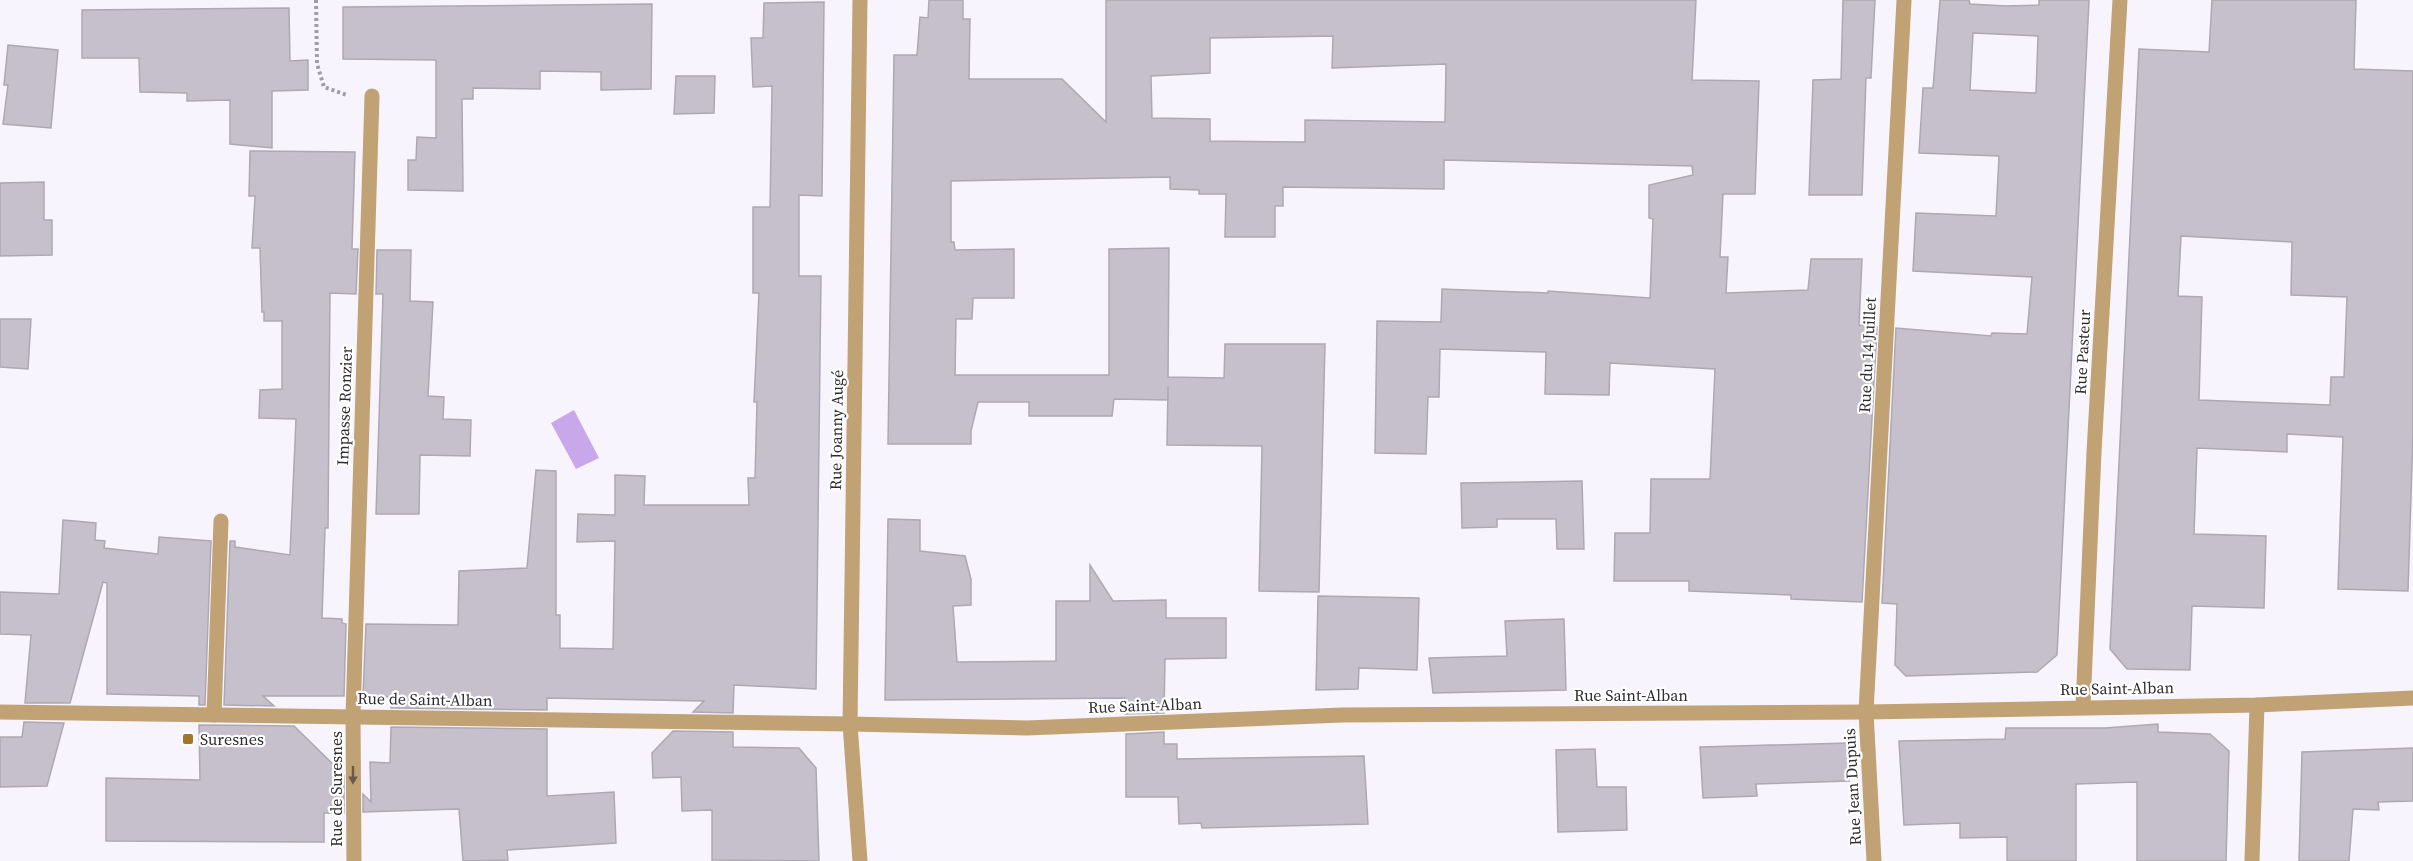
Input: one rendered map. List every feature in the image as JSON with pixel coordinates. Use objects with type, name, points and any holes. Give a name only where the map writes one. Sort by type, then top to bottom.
[{"type":"street","name":"Rue Joanny Augé","points":[[860,0],[850,724],[860,861]]},
{"type":"street","name":"Rue du 14 Juillet","points":[[1866,712],[1904,0]]},
{"type":"street","name":"Rue Pasteur","points":[[2083,707],[2095,440],[2120,0]]},
{"type":"street","name":"Impasse Ronzier","points":[[353,716],[372,96]]},
{"type":"street","points":[[214,715],[221,521]]},
{"type":"street","name":"Rue Saint-Alban","points":[[850,724],[1027,728],[1342,715],[1866,712],[2257,705],[2413,698]]},
{"type":"street","points":[[2252,861],[2257,705]]},
{"type":"street","name":"Rue de Saint-Alban","points":[[0,712],[850,724]]},
{"type":"street","name":"Rue Jean Dupuis","points":[[1866,712],[1874,861]]},
{"type":"street","name":"Rue de Suresnes","points":[[353,716],[354,861]]},
{"type":"path","points":[[316,0],[317,64],[324,87],[342,94],[372,96]]},
{"type":"shaded area","points":[[574,410],[599,458],[576,469],[551,423]]},
{"type":"building","points":[[929,0],[963,0],[963,19],[970,19],[969,79],[1062,79],[1106,122],[1106,0],[1696,0],[1692,80],[1759,81],[1755,194],[1723,194],[1720,257],[1728,257],[1726,293],[1808,290],[1811,259],[1862,259],[1859,325],[1877,327],[1862,602],[1791,599],[1791,595],[1689,591],[1689,581],[1614,581],[1615,533],[1650,533],[1651,479],[1710,479],[1715,369],[1610,363],[1609,395],[1545,394],[1546,352],[1440,349],[1439,397],[1428,397],[1426,454],[1375,453],[1377,321],[1441,322],[1442,289],[1548,293],[1548,291],[1650,298],[1653,219],[1649,218],[1649,185],[1693,175],[1692,166],[1444,160],[1444,189],[1283,187],[1283,206],[1275,206],[1275,237],[1225,237],[1226,194],[1199,194],[1199,190],[1170,189],[1170,177],[951,181],[951,242],[954,242],[955,250],[1014,249],[1014,298],[973,298],[972,319],[956,319],[955,375],[1109,375],[1109,249],[1169,248],[1168,377],[1224,378],[1225,344],[1325,344],[1319,592],[1259,591],[1262,446],[1167,445],[1168,400],[1114,399],[1112,416],[1029,416],[1029,402],[978,402],[971,431],[971,444],[888,444],[894,55],[917,55],[920,17],[928,18]],"holes":[[[1333,36],[1332,68],[1446,64],[1445,122],[1305,120],[1305,142],[1210,141],[1210,119],[1152,118],[1151,76],[1210,73],[1210,38]]]},
{"type":"building","points":[[1843,0],[1875,0],[1871,78],[1866,78],[1862,195],[1809,195],[1813,80],[1841,79]]},
{"type":"building","points":[[1940,0],[1969,0],[1970,4],[2006,6],[2039,5],[2039,0],[2089,0],[2057,655],[2037,672],[1906,676],[1895,665],[1897,604],[1882,603],[1896,328],[1991,336],[1992,333],[2027,334],[2032,277],[1913,271],[1916,213],[1996,216],[1999,156],[1919,153],[1923,88],[1933,88]],"holes":[[[1973,33],[2038,36],[2036,93],[1970,90]]]},
{"type":"building","points":[[2212,0],[2356,0],[2354,69],[2413,71],[2413,433],[2408,591],[2338,589],[2343,437],[2287,434],[2287,452],[2197,448],[2194,534],[2266,536],[2264,608],[2192,606],[2190,670],[2127,669],[2110,649],[2139,49],[2209,52]],"holes":[[[2181,236],[2292,242],[2291,295],[2347,297],[2344,377],[2331,377],[2330,405],[2199,400],[2202,297],[2178,296]]]},
{"type":"building","points":[[824,2],[822,196],[799,195],[799,276],[821,276],[816,689],[734,685],[733,713],[693,712],[704,701],[547,698],[547,710],[391,708],[391,697],[363,696],[366,624],[458,625],[459,571],[527,568],[536,470],[556,471],[556,615],[560,615],[560,648],[613,649],[615,541],[577,542],[578,514],[615,515],[615,475],[645,476],[644,505],[749,505],[748,478],[755,478],[757,402],[754,402],[759,293],[753,293],[753,207],[770,207],[772,86],[753,87],[751,38],[763,38],[764,3]]},
{"type":"building","points":[[652,4],[651,89],[601,90],[601,72],[540,71],[540,89],[473,88],[473,99],[462,99],[463,191],[408,190],[408,160],[416,160],[417,137],[436,138],[436,60],[343,59],[343,7]]},
{"type":"building","points":[[289,8],[290,61],[308,60],[308,90],[272,91],[272,148],[230,144],[230,100],[187,101],[187,93],[140,92],[139,58],[82,58],[82,10]]},
{"type":"building","points":[[8,45],[58,50],[51,128],[3,124],[8,85],[4,85]]},
{"type":"building","points":[[676,76],[715,76],[714,113],[674,114]]},
{"type":"building","points":[[250,151],[355,152],[352,249],[358,249],[356,294],[330,293],[328,528],[325,528],[322,618],[342,619],[342,623],[346,624],[344,696],[263,696],[274,706],[224,705],[230,541],[235,541],[235,547],[290,555],[296,419],[259,418],[260,390],[282,389],[282,321],[264,321],[264,312],[262,312],[260,248],[252,248],[255,196],[249,196]]},
{"type":"building","points":[[44,182],[44,220],[52,220],[52,255],[0,256],[0,183]]},
{"type":"building","points":[[377,250],[411,250],[410,301],[433,302],[428,396],[444,397],[443,419],[471,420],[470,456],[420,455],[419,514],[376,514],[383,294],[376,294]]},
{"type":"building","points":[[0,319],[31,319],[28,369],[0,367]]},
{"type":"building","points":[[1582,481],[1584,549],[1557,549],[1556,519],[1497,519],[1497,527],[1462,528],[1461,483]]},
{"type":"building","points":[[888,519],[920,520],[920,551],[965,556],[971,579],[971,605],[953,606],[957,662],[1056,661],[1056,601],[1090,601],[1090,565],[1113,601],[1166,600],[1166,618],[1226,618],[1226,658],[1165,659],[1164,713],[1125,714],[1125,698],[885,700]]},
{"type":"building","points":[[63,520],[96,523],[95,540],[105,541],[104,548],[158,554],[159,537],[211,541],[205,705],[199,705],[199,696],[107,694],[107,583],[103,582],[70,703],[25,703],[31,635],[0,634],[0,592],[59,594]]},
{"type":"building","points":[[1318,596],[1419,598],[1417,670],[1359,668],[1358,689],[1316,690]]},
{"type":"building","points":[[1564,619],[1566,690],[1433,693],[1429,658],[1507,656],[1505,621]]},
{"type":"building","points":[[24,722],[64,723],[47,786],[0,787],[0,737],[22,737]]},
{"type":"building","points":[[2158,724],[2158,732],[2210,734],[2229,751],[2226,861],[2137,861],[2137,782],[2076,784],[2076,861],[2007,861],[2007,837],[1960,838],[1960,823],[1904,825],[1899,741],[2005,739],[2006,728],[2105,728]]},
{"type":"building","points":[[199,725],[294,726],[344,775],[344,813],[324,813],[324,842],[106,841],[106,778],[200,780]]},
{"type":"building","points":[[391,727],[547,729],[547,796],[614,792],[616,843],[507,850],[508,860],[463,861],[459,809],[363,812],[363,794],[371,802],[370,762],[390,763]]},
{"type":"building","points":[[673,731],[733,732],[733,747],[799,748],[816,768],[819,861],[712,860],[712,810],[682,811],[681,777],[653,778],[652,753]]},
{"type":"building","points":[[1164,732],[1164,744],[1177,744],[1177,759],[1364,756],[1368,824],[1202,828],[1201,823],[1179,824],[1178,797],[1126,797],[1126,734]]},
{"type":"building","points":[[1848,743],[1849,781],[1756,784],[1757,796],[1703,798],[1700,747]]},
{"type":"building","points":[[2413,748],[2413,801],[2378,802],[2379,810],[2353,809],[2349,861],[2299,861],[2302,752]]},
{"type":"building","points":[[1595,749],[1597,787],[1626,787],[1627,830],[1558,832],[1556,750]]},
{"type":"place","name":"Suresnes","points":[[188,739]]}]
